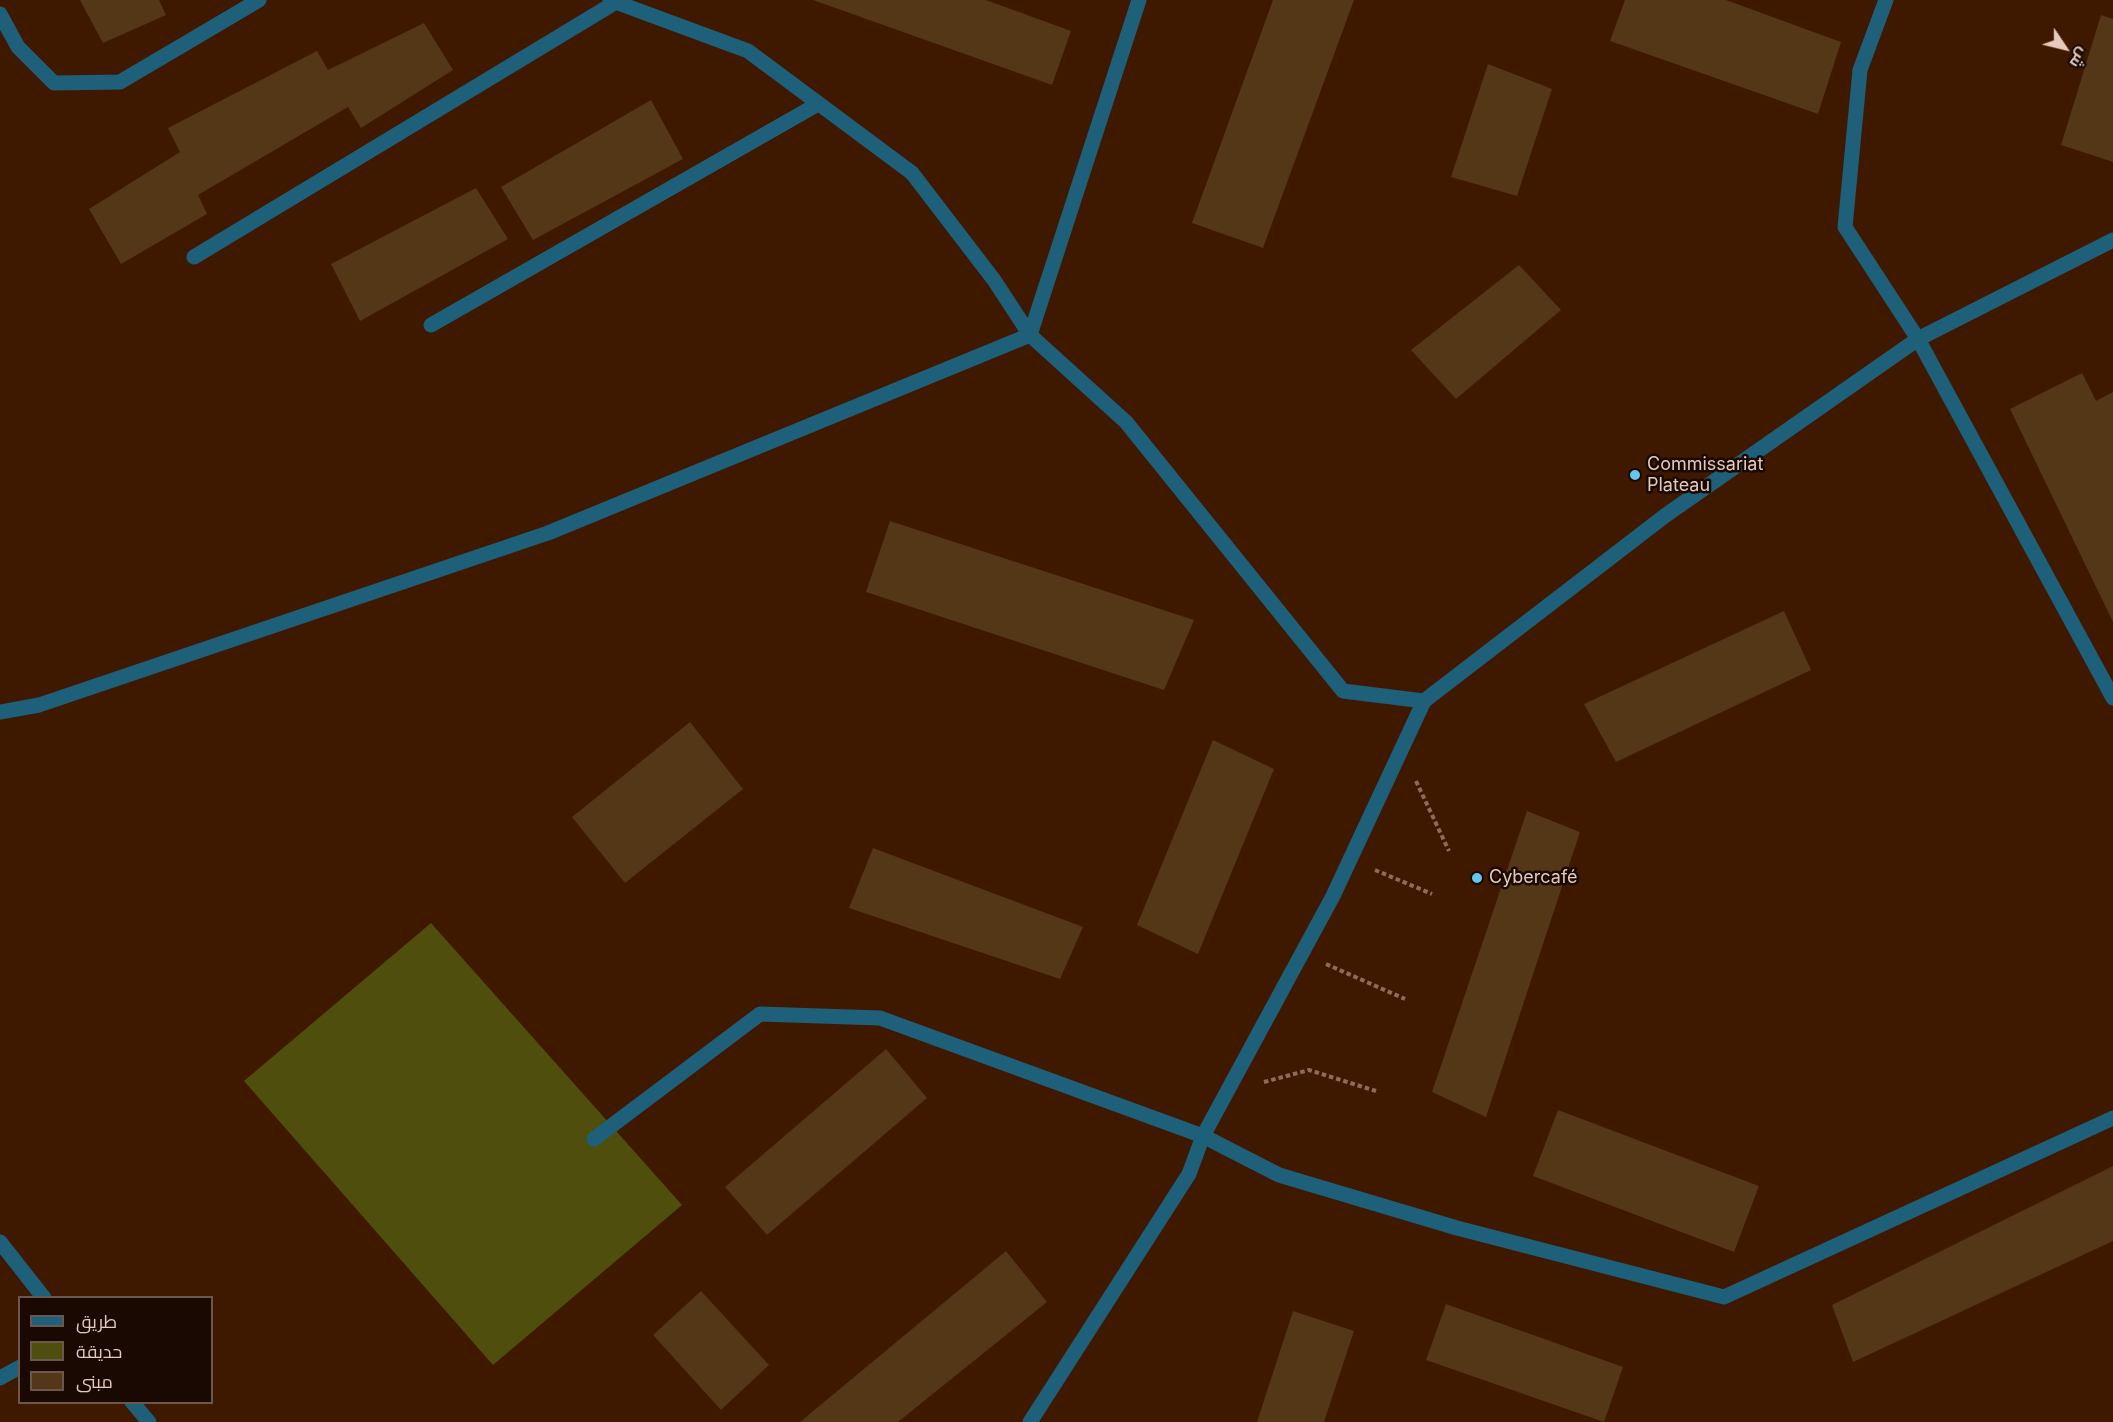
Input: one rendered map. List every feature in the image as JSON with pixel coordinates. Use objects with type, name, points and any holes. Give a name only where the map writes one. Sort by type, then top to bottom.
[{"type":"street","points":[[0,14],[18,47],[54,83],[120,82],[259,0]]},
{"type":"street","points":[[0,712],[39,705],[548,533],[1030,335],[1139,0]]},
{"type":"street","points":[[1886,0],[1860,70],[1845,227],[1918,339],[2113,698]]},
{"type":"street","points":[[194,257],[613,1],[748,51],[912,173],[994,280],[1030,335],[1126,422],[1343,691],[1424,701]]},
{"type":"street","points":[[431,325],[818,104]]},
{"type":"street","points":[[1030,1422],[1189,1174],[1203,1136],[1333,896],[1424,701],[1666,515],[1918,339],[2113,240]]},
{"type":"street","points":[[594,1139],[760,1014],[880,1018],[1203,1136],[1290,1178],[1456,1228],[1724,1297],[2113,1118]]},
{"type":"street","points":[[0,1242],[42,1296]]},
{"type":"street","points":[[0,1378],[18,1368]]},
{"type":"street","points":[[134,1404],[149,1422]]},
{"type":"path","points":[[1401,751],[1449,851]]},
{"type":"path","points":[[1352,857],[1384,874],[1432,894]]},
{"type":"path","points":[[1302,954],[1405,999]]},
{"type":"path","points":[[1226,1094],[1309,1070],[1376,1091]]},
{"type":"green space","points":[[431,923],[682,1205],[493,1365],[244,1081]]},
{"type":"building","points":[[80,0],[159,0],[166,15],[103,43]]},
{"type":"building","points":[[813,0],[986,0],[1071,31],[1052,85]]},
{"type":"building","points":[[1273,0],[1354,0],[1263,248],[1192,223]]},
{"type":"building","points":[[1625,0],[1726,0],[1841,42],[1818,114],[1610,41]]},
{"type":"building","points":[[2101,15],[2113,19],[2113,162],[2061,145]]},
{"type":"building","points":[[424,23],[453,70],[361,128],[348,107],[198,195],[207,214],[121,264],[89,209],[180,152],[168,128],[317,51],[328,70]]},
{"type":"building","points":[[1488,64],[1552,89],[1517,196],[1451,177]]},
{"type":"building","points":[[651,100],[683,159],[533,240],[501,187]]},
{"type":"building","points":[[476,188],[508,239],[360,321],[331,264]]},
{"type":"building","points":[[1519,265],[1561,310],[1456,399],[1411,350]]},
{"type":"building","points":[[2082,373],[2096,401],[2113,392],[2113,622],[2010,409]]},
{"type":"building","points":[[890,521],[1194,620],[1164,690],[866,592]]},
{"type":"building","points":[[1784,611],[1811,670],[1616,762],[1584,704]]},
{"type":"building","points":[[690,722],[743,789],[625,883],[572,817]]},
{"type":"building","points":[[1213,740],[1274,769],[1198,954],[1137,925]]},
{"type":"building","points":[[1527,811],[1580,832],[1486,1117],[1432,1092]]},
{"type":"building","points":[[873,848],[1083,927],[1060,979],[849,908]]},
{"type":"building","points":[[886,1049],[927,1098],[767,1235],[725,1187]]},
{"type":"building","points":[[1558,1110],[1759,1186],[1734,1252],[1533,1176]]},
{"type":"building","points":[[2113,1166],[2113,1241],[1853,1362],[1832,1305]]},
{"type":"building","points":[[1006,1251],[1047,1302],[898,1422],[800,1422]]},
{"type":"building","points":[[701,1291],[769,1365],[721,1410],[653,1335]]},
{"type":"building","points":[[1446,1304],[1623,1367],[1604,1422],[1426,1360]]},
{"type":"building","points":[[1293,1311],[1354,1331],[1324,1422],[1257,1422]]},
{"type":"place","name":"Commissariat Plateau","points":[[1635,475]]},
{"type":"place","name":"Cybercafé","points":[[1477,878]]}]
